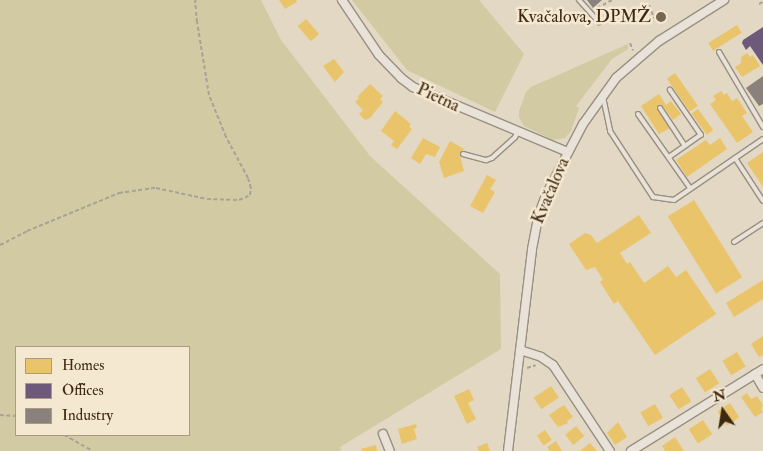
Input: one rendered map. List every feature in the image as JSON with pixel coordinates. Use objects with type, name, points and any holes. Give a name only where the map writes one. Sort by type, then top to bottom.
[{"type":"street","name":"Pietna","points":[[342,0],[379,56],[413,87],[438,100],[568,152]]},
{"type":"street","name":"Kvačalova","points":[[508,451],[532,249],[538,217],[546,195],[583,124],[603,96],[638,57],[711,3],[724,0]]},
{"type":"street","points":[[520,350],[541,357],[552,365],[610,451]]},
{"type":"street","points":[[631,451],[763,369]]},
{"type":"street","points":[[754,374],[763,388]]},
{"type":"street","points":[[383,434],[390,451]]},
{"type":"lane","points":[[578,0],[599,22]]},
{"type":"lane","points":[[719,52],[763,127]]},
{"type":"lane","points":[[669,157],[701,135],[670,90]]},
{"type":"lane","points":[[603,96],[610,131],[653,197],[674,200],[763,138]]},
{"type":"lane","points":[[660,108],[685,146]]},
{"type":"lane","points":[[757,117],[763,112]]},
{"type":"lane","points":[[638,114],[690,188]]},
{"type":"lane","points":[[463,154],[486,160],[492,158],[518,132]]},
{"type":"lane","points":[[735,158],[763,201]]},
{"type":"lane","points":[[734,242],[763,223]]},
{"type":"path","points":[[0,245],[27,231],[119,193],[156,188],[207,199],[239,200],[250,195],[251,188],[248,178],[226,137],[209,95],[196,22],[195,0]]},
{"type":"path","points":[[591,14],[602,4],[612,0]]},
{"type":"path","points":[[759,4],[763,2]]},
{"type":"path","points":[[649,5],[654,18]]},
{"type":"path","points":[[630,43],[633,50]]},
{"type":"path","points":[[524,371],[528,366],[544,367]]},
{"type":"path","points":[[0,415],[15,416]]},
{"type":"path","points":[[66,436],[93,451]]},
{"type":"shaded area","points":[[0,0],[261,0],[281,40],[370,156],[500,274],[501,349],[340,447],[341,451],[0,451]]},
{"type":"shaded area","points":[[352,0],[479,0],[524,54],[495,112],[407,70]]},
{"type":"shaded area","points":[[628,44],[628,49],[612,59],[576,106],[579,108],[571,131],[565,138],[553,140],[524,126],[519,117],[519,111],[526,92],[531,87]]},
{"type":"building: Homes","points":[[279,0],[296,0],[297,2],[285,9]]},
{"type":"building: Homes","points":[[306,19],[319,34],[311,41],[298,26]]},
{"type":"building: Homes","points":[[737,25],[742,33],[713,51],[708,43]]},
{"type":"building: Homes","points":[[747,53],[750,57],[753,55],[760,66],[742,77],[735,67],[741,63],[741,57]]},
{"type":"building: Homes","points":[[334,59],[344,72],[335,82],[323,66]]},
{"type":"building: Homes","points":[[675,73],[698,106],[690,112],[667,79]]},
{"type":"building: Homes","points":[[370,84],[383,96],[380,99],[383,102],[370,118],[365,120],[359,114],[363,110],[355,102],[359,98],[357,97]]},
{"type":"building: Homes","points":[[721,91],[724,95],[727,93],[732,101],[737,98],[747,113],[742,116],[753,132],[737,143],[710,104],[716,100],[713,96]]},
{"type":"building: Homes","points":[[659,94],[666,105],[671,101],[681,114],[673,120],[663,106],[658,110],[670,128],[659,134],[641,106]]},
{"type":"building: Homes","points":[[698,109],[713,130],[707,135],[692,114]]},
{"type":"building: Homes","points":[[395,111],[411,124],[409,127],[412,129],[397,149],[391,145],[394,141],[381,131]]},
{"type":"building: Homes","points":[[423,138],[440,147],[435,157],[426,154],[420,164],[411,158]]},
{"type":"building: Homes","points":[[720,138],[727,149],[687,177],[676,160],[706,140],[710,145]]},
{"type":"building: Homes","points":[[450,141],[464,149],[460,156],[464,171],[444,178],[439,162]]},
{"type":"building: Homes","points":[[763,152],[763,187],[747,163]]},
{"type":"building: Homes","points":[[487,175],[496,180],[490,189],[495,192],[483,213],[470,206]]},
{"type":"building: Homes","points":[[694,200],[742,277],[716,294],[668,216]]},
{"type":"building: Homes","points":[[639,215],[651,233],[620,253],[627,264],[630,262],[644,283],[668,266],[676,277],[686,270],[716,314],[655,355],[618,301],[614,304],[600,282],[603,280],[595,267],[586,270],[569,244],[585,233],[591,235],[597,243]]},
{"type":"building: Homes","points":[[763,280],[763,299],[734,317],[726,303]]},
{"type":"building: Homes","points":[[763,336],[763,355],[759,357],[751,344]]},
{"type":"building: Homes","points":[[737,352],[746,367],[731,375],[722,361]]},
{"type":"building: Homes","points":[[710,369],[719,383],[705,393],[696,378]]},
{"type":"building: Homes","points":[[551,386],[559,398],[541,409],[534,398]]},
{"type":"building: Homes","points":[[682,387],[691,401],[679,409],[669,395]]},
{"type":"building: Homes","points":[[469,389],[474,400],[468,403],[476,419],[467,424],[454,396]]},
{"type":"building: Homes","points":[[747,393],[751,399],[757,396],[763,405],[761,409],[763,412],[755,417],[741,397]]},
{"type":"building: Homes","points":[[730,403],[739,417],[727,425],[717,411]]},
{"type":"building: Homes","points":[[655,404],[663,418],[648,426],[640,412]]},
{"type":"building: Homes","points":[[564,405],[573,417],[567,421],[568,423],[558,427],[549,415]]},
{"type":"building: Homes","points":[[703,420],[712,434],[698,444],[689,429]]},
{"type":"building: Homes","points":[[618,422],[627,437],[615,445],[607,433]]},
{"type":"building: Homes","points":[[416,424],[417,427],[414,429],[417,439],[402,444],[398,429]]},
{"type":"building: Homes","points":[[576,426],[584,436],[573,445],[565,435]]},
{"type":"building: Homes","points":[[545,430],[552,440],[544,446],[537,436]]},
{"type":"building: Homes","points":[[675,437],[684,451],[665,451],[662,446]]},
{"type":"building: Homes","points":[[556,441],[562,451],[550,451],[547,447]]},
{"type":"building: Homes","points":[[487,443],[490,451],[479,451],[477,447]]},
{"type":"building: Homes","points":[[590,443],[597,451],[580,451]]},
{"type":"building: Homes","points":[[376,445],[377,451],[362,451],[361,449]]},
{"type":"building: Offices","points":[[763,27],[763,65],[750,46],[746,50],[742,43],[743,40]]},
{"type":"building: Industry","points":[[587,0],[602,0],[593,8]]},
{"type":"building: Industry","points":[[763,76],[763,104],[759,106],[746,88]]},
{"type":"place","name":"Kvačalova, DPMŽ","points":[[661,17]]}]
